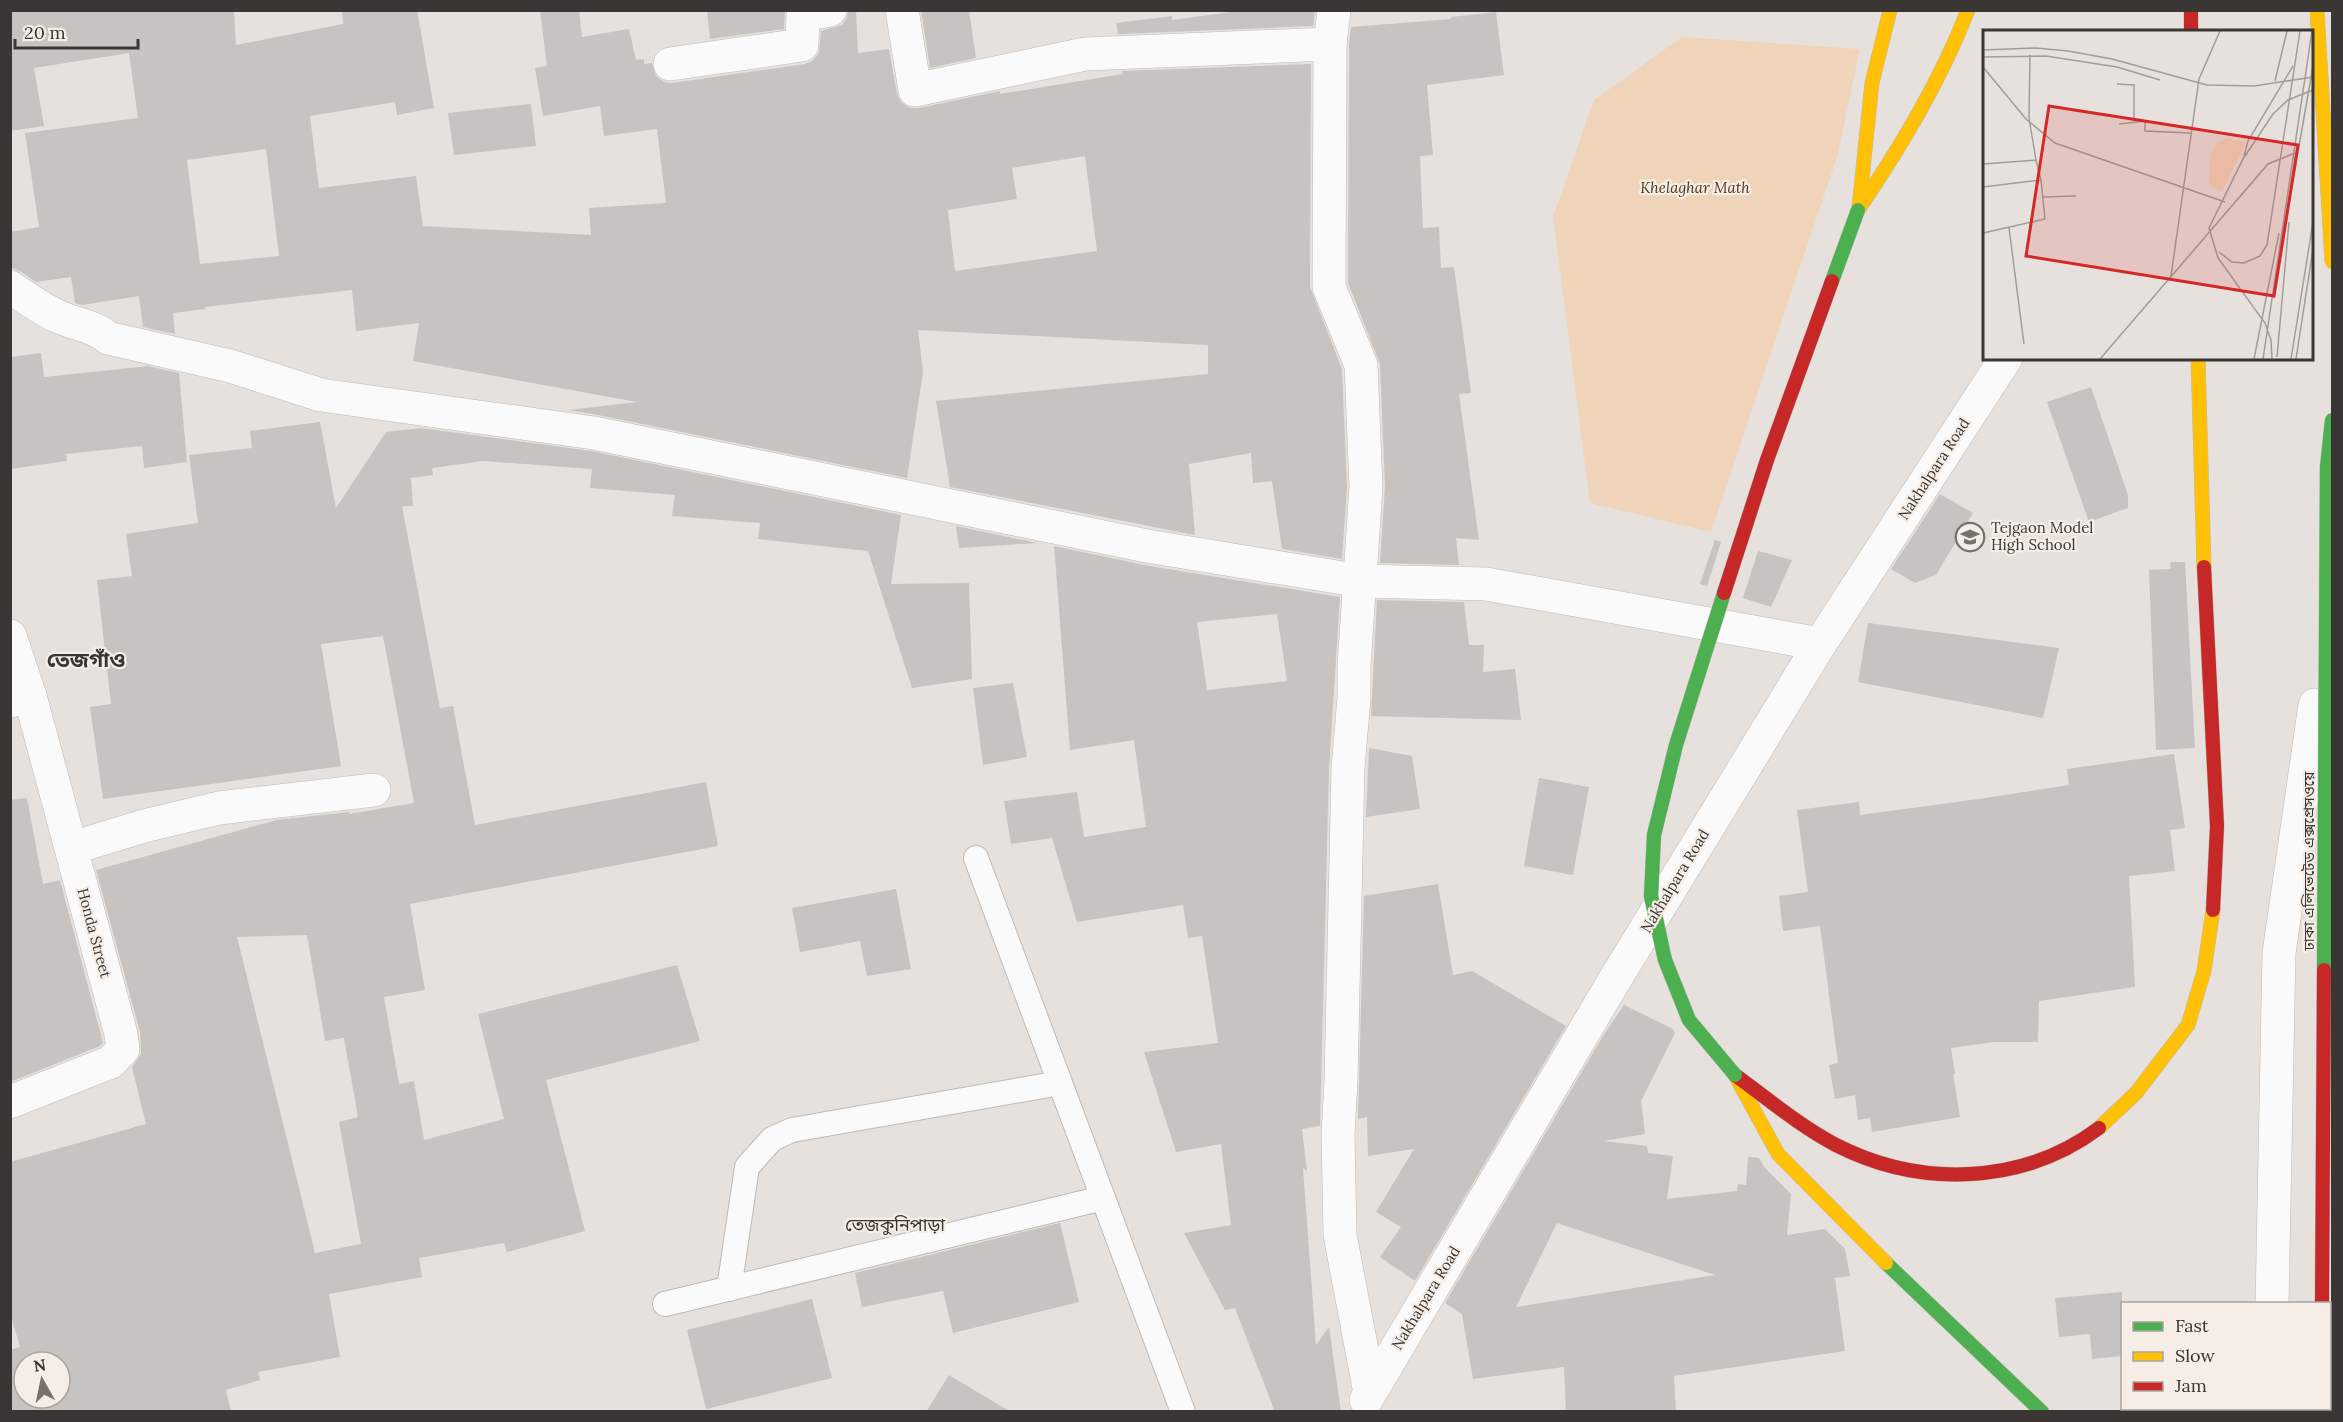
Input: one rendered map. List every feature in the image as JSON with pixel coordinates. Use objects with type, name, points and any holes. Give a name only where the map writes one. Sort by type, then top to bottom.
[{"type":"highway","points":[[1858,210],[1867,115],[1882,32],[1890,10]]},
{"type":"highway","points":[[1968,10],[1940,78],[1912,129],[1858,210],[1767,460],[1676,745],[1654,835],[1651,896],[1665,960],[1689,1020],[1735,1075],[1778,1154],[1879,1256],[2042,1412]]},
{"type":"highway","points":[[2191,10],[2191,30]]},
{"type":"highway","points":[[2317,10],[2332,262]]},
{"type":"highway","points":[[1735,1075],[1802,1123],[1851,1152],[1907,1172],[1972,1176],[2025,1167],[2068,1149],[2108,1121],[2155,1072],[2190,1022],[2206,966],[2214,903],[2217,830],[2206,624],[2198,360]]},
{"type":"highway","name":"ঢাকা এলিভেটেড এক্সপ্রেসওয়ে","points":[[2322,1302],[2327,479],[2332,420]]},
{"type":"street","points":[[902,10],[915,90],[1084,54],[1330,44]]},
{"type":"street","points":[[1334,10],[1330,44],[1329,287],[1361,365],[1366,487],[1348,768],[1338,1134],[1340,1235],[1364,1402]]},
{"type":"street","points":[[670,64],[802,45],[812,12]]},
{"type":"street","points":[[2313,82],[2332,72]]},
{"type":"street","points":[[10,287],[40,308],[91,327],[108,338],[230,366],[321,395],[594,433],[1147,546],[1360,581],[1486,584],[1820,644]]},
{"type":"street","name":"Nakhalpara Road","points":[[1364,1402],[1614,981],[1820,644],[2005,360]]},
{"type":"street","points":[[2272,1302],[2279,954],[2332,587]]},
{"type":"street","name":"Honda Street","points":[[10,636],[20,699],[72,848],[123,1049],[111,1062],[10,1102]]},
{"type":"street","points":[[72,848],[144,826],[219,808],[374,790]]},
{"type":"lane","points":[[976,858],[1183,1412]]},
{"type":"lane","points":[[729,1289],[747,1167],[772,1139],[792,1130],[1060,1083]]},
{"type":"lane","points":[[665,1304],[1103,1198]]},
{"type":"green space","name":"Khelaghar Math","points":[[1682,37],[1860,49],[1838,154],[1711,532],[1590,503],[1553,217],[1594,100]]},
{"type":"building","points":[[10,10],[234,10],[236,45],[343,24],[342,10],[417,10],[434,108],[397,115],[395,102],[310,116],[319,188],[416,176],[423,226],[591,235],[589,208],[666,203],[657,129],[604,136],[600,106],[543,116],[535,68],[547,66],[540,10],[579,10],[582,37],[629,29],[636,60],[644,59],[644,64],[652,63],[656,76],[664,82],[672,83],[805,64],[812,61],[819,53],[821,31],[842,25],[848,10],[856,10],[858,53],[889,49],[897,94],[901,102],[910,108],[1000,91],[1000,94],[1123,74],[1122,71],[1311,64],[1310,287],[1342,369],[1347,487],[1342,559],[1282,549],[1272,481],[1253,483],[1251,453],[1189,464],[1195,535],[950,487],[936,401],[1208,374],[1208,345],[918,330],[923,372],[907,478],[568,410],[637,402],[413,361],[419,323],[356,331],[352,290],[205,307],[205,309],[173,313],[175,334],[143,327],[139,296],[82,305],[75,303],[71,277],[36,282],[11,268],[10,232],[39,227],[25,133],[138,118],[129,53],[34,68],[44,126],[10,131]],"holes":[[[266,149],[279,256],[200,264],[187,160]],[[1085,156],[1097,251],[955,271],[948,210],[1017,199],[1012,168]]]},
{"type":"building","points":[[707,10],[785,10],[784,29],[710,39]]},
{"type":"building","points":[[921,10],[969,10],[976,58],[930,68]]},
{"type":"building","points":[[1246,10],[1315,10],[1313,26],[1118,34],[1116,23],[1172,16],[1172,20]]},
{"type":"building","points":[[1496,12],[1504,75],[1427,85],[1433,155],[1420,156],[1423,228],[1439,227],[1441,268],[1454,267],[1471,393],[1459,394],[1479,540],[1456,538],[1459,565],[1380,563],[1385,486],[1380,364],[1348,283],[1351,27],[1451,19],[1451,17]]},
{"type":"building","points":[[531,104],[536,146],[454,155],[448,113]]},
{"type":"building","points":[[41,353],[44,377],[148,366],[179,373],[187,462],[144,468],[142,446],[66,454],[67,461],[10,469],[10,357]]},
{"type":"building","points":[[2091,387],[2128,495],[2128,508],[2089,522],[2047,402]]},
{"type":"building","points":[[320,422],[336,508],[386,432],[421,428],[591,451],[901,515],[891,584],[969,583],[972,679],[912,688],[868,551],[758,539],[760,523],[672,516],[675,495],[590,488],[592,469],[484,461],[432,468],[433,475],[411,478],[413,506],[402,506],[440,708],[453,706],[475,825],[706,782],[718,846],[410,904],[425,990],[384,997],[399,1084],[414,1081],[424,1140],[504,1119],[478,1014],[677,965],[700,1041],[546,1080],[585,1231],[507,1252],[504,1243],[419,1258],[422,1277],[329,1294],[340,1357],[258,1372],[260,1380],[226,1390],[231,1412],[10,1412],[10,1350],[20,1347],[10,1313],[10,1162],[146,1124],[132,1067],[141,1054],[140,1032],[96,870],[277,820],[349,812],[349,814],[414,803],[383,636],[321,644],[341,766],[103,799],[90,707],[111,704],[97,580],[132,576],[126,534],[198,523],[189,455],[252,448],[250,431]],"holes":[[[307,935],[325,1041],[344,1038],[358,1117],[339,1122],[361,1244],[315,1253],[237,937]]]},
{"type":"building","points":[[1940,494],[1973,513],[1936,575],[1915,583],[1891,569]]},
{"type":"building","points":[[956,526],[1037,543],[959,548]]},
{"type":"building","points":[[1715,540],[1721,542],[1707,586],[1700,584]]},
{"type":"building","points":[[1054,546],[1144,565],[1340,597],[1329,768],[1320,1126],[1302,1129],[1307,1171],[1303,1168],[1316,1345],[1329,1327],[1341,1412],[1275,1412],[1235,1308],[1225,1310],[1184,1233],[1231,1225],[1221,1144],[1176,1152],[1144,1052],[1218,1043],[1202,936],[1188,938],[1183,905],[1077,922],[1052,838],[1011,844],[1004,801],[1077,792],[1084,837],[1146,827],[1134,740],[1070,750]],"holes":[[[1277,614],[1287,681],[1207,690],[1197,622]]]},
{"type":"building","points":[[1758,551],[1792,560],[1771,607],[1743,598]]},
{"type":"building","points":[[2170,562],[2185,562],[2195,748],[2156,750],[2149,570],[2171,569]]},
{"type":"building","points":[[1377,600],[1464,602],[1469,645],[1484,645],[1483,672],[1515,669],[1521,720],[1371,716]]},
{"type":"building","points":[[1868,623],[2059,648],[2043,718],[1858,682]]},
{"type":"building","points":[[1013,683],[1027,757],[983,765],[973,688]]},
{"type":"building","points":[[1369,748],[1412,756],[1420,809],[1366,817]]},
{"type":"building","points":[[2174,754],[2185,828],[2170,830],[2175,871],[2129,876],[2135,987],[2039,1001],[2038,1042],[1994,1042],[1951,1048],[1960,1117],[1872,1132],[1870,1118],[1858,1120],[1855,1095],[1835,1099],[1829,1065],[1838,1063],[1820,926],[1783,931],[1779,896],[1808,892],[1797,810],[1859,802],[1860,815],[1978,799],[2069,785],[2067,769]]},
{"type":"building","points":[[1539,778],[1589,787],[1573,875],[1524,866]]},
{"type":"building","points":[[27,798],[43,884],[60,880],[103,1043],[10,1082],[10,800]]},
{"type":"building","points":[[1438,884],[1453,975],[1472,971],[1566,1026],[1415,1281],[1380,1257],[1401,1227],[1376,1212],[1414,1149],[1368,1156],[1367,1117],[1358,1119],[1364,896]]},
{"type":"building","points":[[896,889],[911,969],[867,976],[860,941],[800,952],[792,908]]},
{"type":"building","points":[[1624,1005],[1673,1029],[1675,1033],[1641,1101],[1645,1134],[1604,1141],[1647,1146],[1648,1153],[1673,1156],[1667,1199],[1737,1191],[1738,1184],[1746,1185],[1748,1157],[1759,1158],[1764,1167],[1791,1194],[1787,1235],[1825,1229],[1845,1249],[1850,1276],[1835,1278],[1845,1351],[1674,1376],[1676,1412],[1566,1412],[1564,1367],[1473,1379],[1462,1314],[1445,1303],[1603,1036]],"holes":[[[1557,1223],[1715,1275],[1516,1307]]]},
{"type":"building","points":[[1060,1223],[1079,1302],[953,1333],[943,1291],[862,1307],[855,1273]]},
{"type":"building","points":[[2122,1292],[2121,1356],[2092,1359],[2090,1334],[2059,1337],[2055,1298]]},
{"type":"building","points":[[812,1299],[832,1378],[706,1409],[687,1330]]},
{"type":"building","points":[[949,1375],[1011,1412],[926,1412]]},
{"type":"traffic: fast","points":[[1832,281],[1858,210]]},
{"type":"traffic: fast","points":[[2324,970],[2327,467],[2332,420]]},
{"type":"traffic: fast","points":[[1724,593],[1676,745],[1654,835],[1651,896],[1665,960],[1689,1020],[1735,1075]]},
{"type":"traffic: fast","points":[[1886,1263],[2042,1412]]},
{"type":"traffic: slow","points":[[1859,207],[1872,83],[1890,10]]},
{"type":"traffic: slow","points":[[1858,210],[1919,113],[1945,63],[1968,10]]},
{"type":"traffic: slow","points":[[2317,10],[2332,262]]},
{"type":"traffic: slow","points":[[2198,360],[2204,567]]},
{"type":"traffic: slow","points":[[2099,1128],[2136,1093],[2188,1025],[2204,971],[2213,910]]},
{"type":"traffic: slow","points":[[1737,1079],[1778,1154],[1886,1263]]},
{"type":"traffic: jam","points":[[2191,10],[2191,30]]},
{"type":"traffic: jam","points":[[1724,593],[1767,460],[1832,281]]},
{"type":"traffic: jam","points":[[2204,567],[2217,826],[2213,910]]},
{"type":"traffic: jam","points":[[2322,1302],[2324,970]]},
{"type":"traffic: jam","points":[[1735,1075],[1797,1121],[1836,1145],[1868,1159],[1936,1174],[1970,1174],[2005,1170],[2038,1161],[2069,1147],[2099,1128]]},
{"type":"place","name":"Tejgaon Model High School","points":[[1970,537]]},
{"type":"district","name":"তেজগাঁও","points":[[86,660]]},
{"type":"district","name":"তেজকুনিপাড়া","points":[[895,1225]]}]
